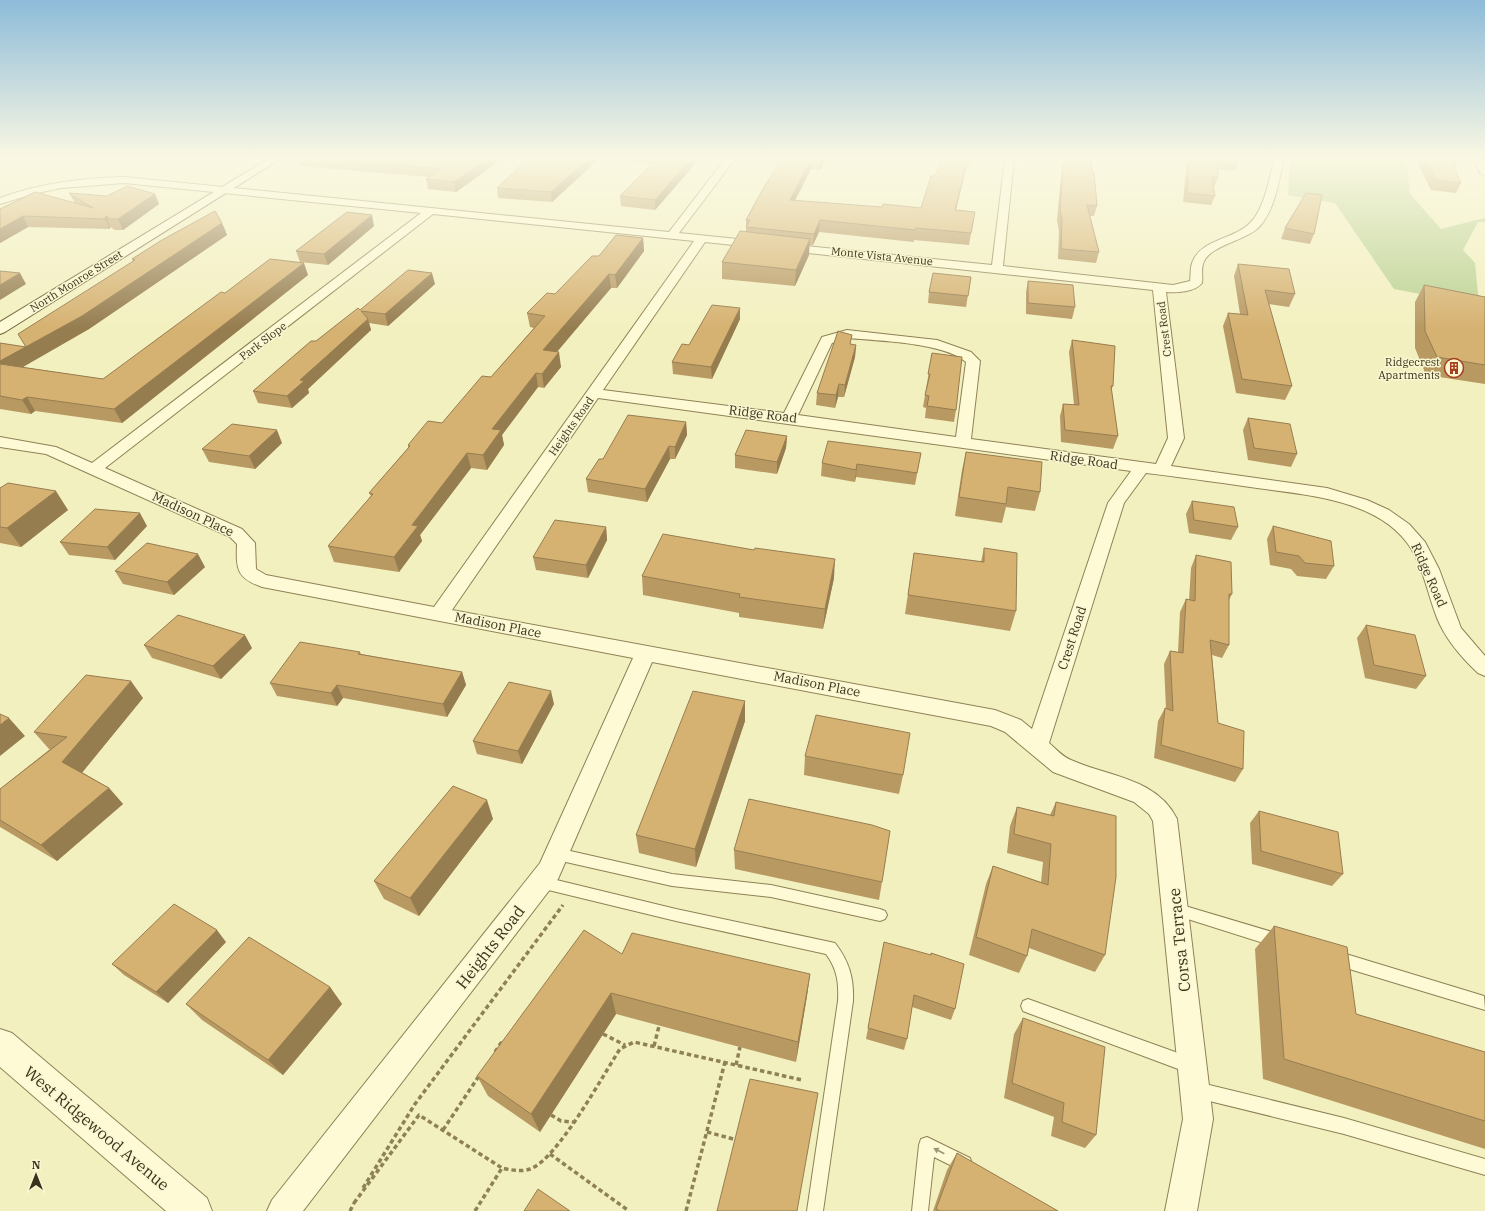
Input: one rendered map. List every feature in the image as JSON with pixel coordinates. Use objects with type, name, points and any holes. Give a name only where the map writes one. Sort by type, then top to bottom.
[{"type":"main road","name":"North Monroe Street","points":[[0,329],[182,216]]},
{"type":"main road","name":"West Ridgewood Avenue","points":[[0,1045],[194,1211]]},
{"type":"street","name":"Park Slope","points":[[94,469],[347,277],[425,216]]},
{"type":"street","name":"Monte Vista Avenue","points":[[476,216],[1159,287]]},
{"type":"street","points":[[672,235],[687,216]]},
{"type":"street","points":[[997,269],[1003,216]]},
{"type":"street","name":"Crest Road","points":[[1161,471],[1176,438],[1159,287],[1173,289],[1191,286],[1196,283],[1198,263],[1207,251],[1236,237],[1256,224],[1261,216]]},
{"type":"street","name":"Heights Road","points":[[439,614],[702,238]]},
{"type":"street","points":[[789,418],[827,340],[847,334],[938,344],[966,355],[972,360],[963,442]]},
{"type":"street","name":"Ridge Road","points":[[594,393],[789,418],[1327,493],[1349,499],[1373,509],[1395,522],[1411,535],[1421,549],[1453,630],[1467,650],[1485,668]]},
{"type":"street","name":"Madison Place","points":[[0,442],[50,450],[236,533],[246,543],[246,569],[249,574],[257,579],[269,583],[995,718],[1013,726],[1037,746]]},
{"type":"street","name":"Crest Road","points":[[1037,746],[1116,503],[1141,468]]},
{"type":"street","name":"Heights Road","points":[[283,1211],[549,871],[646,652]]},
{"type":"street","name":"Corsa Terrace","points":[[1037,746],[1060,766],[1142,795],[1157,806],[1165,819],[1198,1119],[1181,1211]]},
{"type":"lane","points":[[557,854],[672,880],[771,891],[880,915]]},
{"type":"lane","points":[[540,882],[676,915],[830,948],[840,960],[847,983],[845,1010],[815,1211]]},
{"type":"lane","points":[[1175,909],[1288,944]]},
{"type":"lane","points":[[1326,955],[1484,1003]]},
{"type":"lane","points":[[1028,1006],[1194,1078],[1344,1126],[1485,1167]]},
{"type":"lane","points":[[920,1211],[927,1145],[975,1170]]},
{"type":"path","points":[[350,1211],[415,1104],[574,891]]},
{"type":"path","points":[[654,1046],[659,1026]]},
{"type":"path","points":[[604,1034],[625,1045]]},
{"type":"path","points":[[354,1203],[419,1115],[502,1168],[510,1170],[530,1169],[550,1154],[562,1141],[620,1049],[625,1045],[634,1042],[802,1080]]},
{"type":"path","points":[[493,1056],[501,1043],[507,1047]]},
{"type":"path","points":[[736,1065],[740,1047]]},
{"type":"path","points":[[686,1211],[725,1062]]},
{"type":"path","points":[[443,1130],[480,1074]]},
{"type":"path","points":[[551,1115],[561,1121],[573,1122]]},
{"type":"path","points":[[707,1132],[740,1140]]},
{"type":"path","points":[[550,1154],[629,1211]]},
{"type":"path","points":[[475,1211],[502,1168]]},
{"type":"green space","points":[[1344,216],[1429,216],[1441,229],[1485,218],[1485,222],[1478,222],[1463,250],[1475,263],[1479,305],[1394,289]]},
{"type":"building","points":[[0,216],[123,216],[118,219],[110,219],[106,216],[105,219],[23,216],[0,229]]},
{"type":"building","points":[[207,216],[218,216],[222,223],[82,316],[26,347],[18,334],[135,260],[132,259],[162,240]]},
{"type":"building","points":[[342,216],[371,216],[324,254],[296,251]]},
{"type":"building","points":[[748,216],[974,216],[971,233],[916,228],[915,230],[820,220],[814,234],[746,227],[750,220],[746,220]]},
{"type":"building","points":[[1061,216],[1090,216],[1099,252],[1061,249]]},
{"type":"building","points":[[1292,216],[1318,216],[1314,234],[1285,228]]},
{"type":"building","points":[[740,231],[810,239],[796,270],[722,262]]},
{"type":"building","points":[[616,235],[643,238],[615,275],[609,274],[543,350],[559,352],[542,374],[536,373],[492,429],[501,430],[483,455],[467,453],[412,525],[418,526],[394,557],[328,546],[373,494],[369,493],[410,446],[408,445],[428,421],[442,423],[482,376],[491,377],[545,316],[527,313],[547,293],[555,294],[592,256],[599,256]]},
{"type":"building","points":[[270,259],[304,263],[114,409],[27,397],[22,400],[0,396],[0,364],[103,379],[221,292],[225,293]]},
{"type":"building","points":[[1238,264],[1289,269],[1295,294],[1265,290],[1292,386],[1242,379],[1228,313],[1248,315]]},
{"type":"building","points":[[408,270],[432,273],[385,314],[361,311],[368,319],[300,380],[304,381],[287,396],[253,391],[311,341],[316,341],[358,308],[360,310]]},
{"type":"building","points":[[0,271],[20,273],[0,285]]},
{"type":"building","points":[[933,273],[971,277],[968,296],[929,292]]},
{"type":"building","points":[[1028,281],[1073,285],[1075,307],[1028,303]]},
{"type":"building","points":[[1424,285],[1485,297],[1485,365],[1437,357],[1425,331]]},
{"type":"building","points":[[712,305],[740,308],[711,367],[672,362],[682,344],[689,345]]},
{"type":"building","points":[[838,331],[852,335],[850,344],[856,345],[845,385],[839,384],[836,395],[817,393]]},
{"type":"building","points":[[1072,340],[1115,346],[1113,386],[1111,386],[1118,436],[1065,430],[1063,404],[1079,405]]},
{"type":"building","points":[[0,343],[26,347],[0,361]]},
{"type":"building","points":[[932,353],[962,357],[956,410],[927,406],[929,396],[925,395],[930,374],[928,374]]},
{"type":"building","points":[[628,415],[686,422],[675,447],[669,446],[645,489],[586,479],[599,459],[603,459]]},
{"type":"building","points":[[1248,418],[1290,424],[1297,454],[1254,448]]},
{"type":"building","points":[[232,424],[277,430],[249,456],[202,449]]},
{"type":"building","points":[[746,430],[787,436],[777,462],[735,455]]},
{"type":"building","points":[[828,441],[921,453],[917,473],[857,464],[856,470],[822,463]]},
{"type":"building","points":[[966,452],[1042,462],[1040,492],[1008,487],[1006,504],[959,497]]},
{"type":"building","points":[[8,483],[56,491],[7,528],[0,527],[0,488]]},
{"type":"building","points":[[1192,501],[1234,507],[1238,527],[1194,520]]},
{"type":"building","points":[[95,509],[140,513],[107,547],[60,542]]},
{"type":"building","points":[[555,520],[606,527],[586,565],[533,557]]},
{"type":"building","points":[[1273,526],[1331,541],[1334,566],[1305,563],[1299,556],[1276,552]]},
{"type":"building","points":[[663,534],[754,550],[755,548],[835,559],[825,609],[739,597],[740,594],[642,576]]},
{"type":"building","points":[[147,543],[198,554],[167,582],[115,571]]},
{"type":"building","points":[[984,548],[1017,553],[1016,611],[908,595],[914,553],[984,562]]},
{"type":"building","points":[[1196,555],[1231,562],[1232,594],[1229,594],[1229,645],[1210,640],[1218,723],[1244,731],[1243,769],[1161,745],[1165,708],[1173,711],[1170,651],[1183,653],[1186,599],[1195,601]]},
{"type":"building","points":[[178,615],[245,635],[213,666],[144,645]]},
{"type":"building","points":[[1366,625],[1415,635],[1426,676],[1374,665]]},
{"type":"building","points":[[300,642],[360,652],[358,654],[462,672],[443,704],[337,685],[331,693],[270,683]]},
{"type":"building","points":[[86,675],[131,681],[62,762],[109,788],[41,845],[0,820],[0,789],[67,737],[34,732]]},
{"type":"building","points":[[509,682],[551,691],[518,751],[473,741]]},
{"type":"building","points":[[693,691],[745,701],[695,849],[636,835]]},
{"type":"building","points":[[0,714],[9,718],[0,725]]},
{"type":"building","points":[[816,715],[910,733],[903,775],[805,756]]},
{"type":"building","points":[[453,786],[487,800],[410,898],[374,881]]},
{"type":"building","points":[[749,799],[872,825],[890,831],[882,882],[734,850]]},
{"type":"building","points":[[1056,802],[1116,816],[1116,877],[1105,955],[1032,929],[1027,956],[976,937],[993,866],[1048,885],[1051,844],[1014,834],[1017,807],[1054,816]]},
{"type":"building","points":[[1259,811],[1338,832],[1343,874],[1261,851]]},
{"type":"building","points":[[174,904],[217,930],[156,992],[112,964]]},
{"type":"building","points":[[1274,926],[1347,947],[1356,1014],[1485,1052],[1485,1121],[1284,1059]]},
{"type":"building","points":[[584,930],[622,954],[632,933],[810,974],[798,1042],[611,993],[531,1114],[477,1076]]},
{"type":"building","points":[[249,937],[330,987],[268,1060],[186,1004]]},
{"type":"building","points":[[884,942],[931,955],[931,953],[964,964],[955,1009],[914,995],[907,1039],[868,1028]]},
{"type":"building","points":[[1023,1018],[1105,1047],[1096,1135],[1062,1122],[1064,1103],[1012,1083]]},
{"type":"building","points":[[750,1079],[818,1093],[797,1211],[717,1211]]},
{"type":"building","points":[[957,1153],[1058,1211],[940,1211],[936,1209]]},
{"type":"building","points":[[538,1189],[570,1211],[524,1211]]},
{"type":"place","name":"Ridgecrest Apartments","points":[[1454,368]]}]
